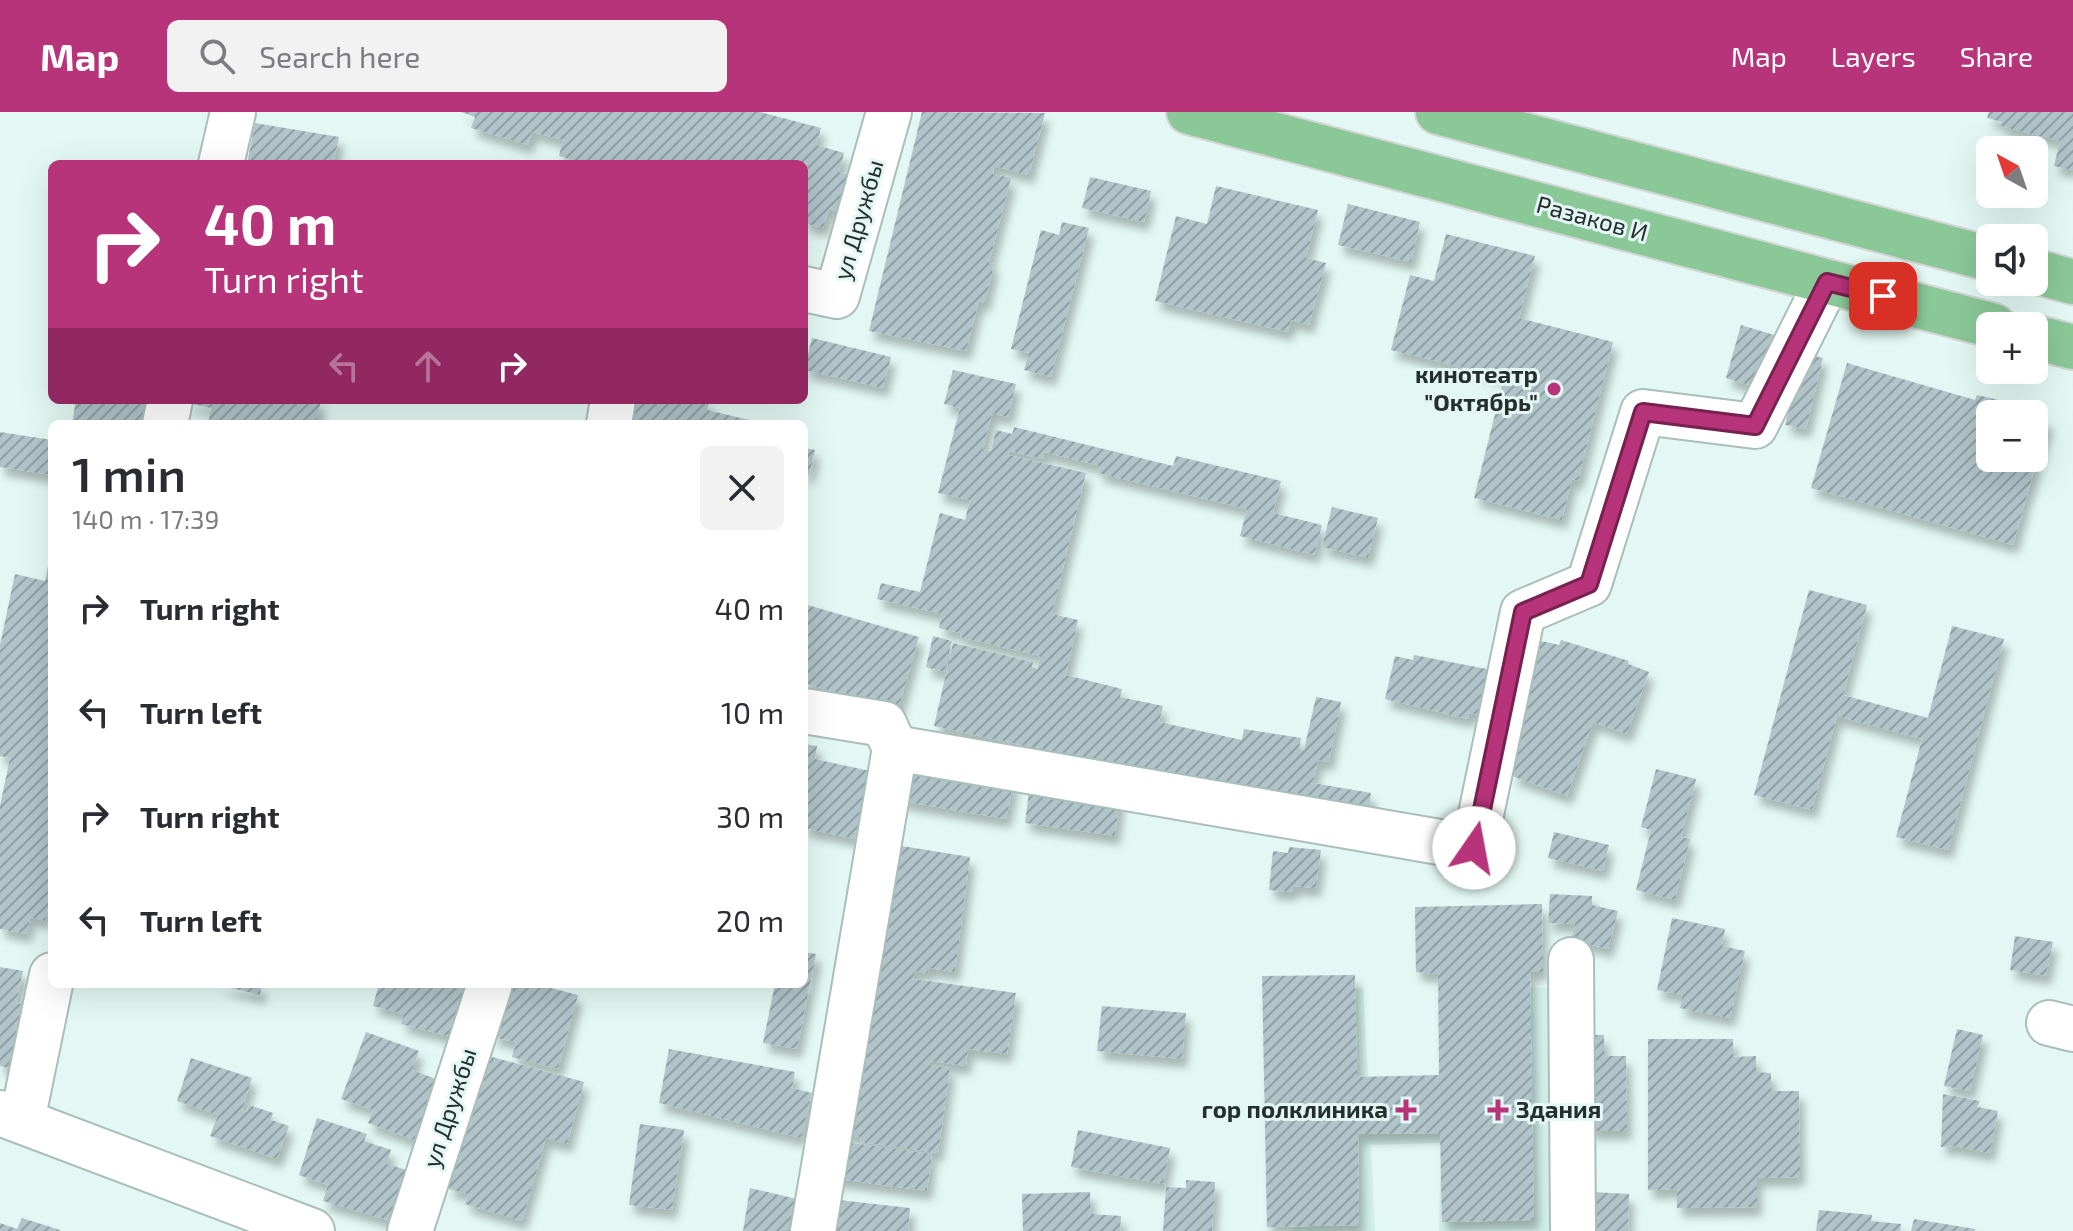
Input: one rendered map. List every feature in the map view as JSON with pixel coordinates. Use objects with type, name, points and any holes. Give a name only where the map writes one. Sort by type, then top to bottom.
[{"type":"main road","name":"Разаков И","points":[[1189,112],[1976,321]]},
{"type":"main road","points":[[1438,112],[1976,255]]},
{"type":"main road","points":[[1708,250],[1725,188]]},
{"type":"main road","points":[[2048,275],[2073,282]]},
{"type":"main road","points":[[2048,341],[2073,347]]},
{"type":"street","points":[[222,160],[233,112]]},
{"type":"street","name":"ул Дружбы","points":[[808,290],[837,296],[889,112]]},
{"type":"street","points":[[895,748],[1474,848],[1523,612],[1589,584],[1643,412],[1755,426],[1827,282]]},
{"type":"street","points":[[808,712],[884,724],[895,748],[813,1231]]},
{"type":"street","points":[[1571,960],[1573,1231]]},
{"type":"street","points":[[48,988],[11,1117],[312,1231]]},
{"type":"street","name":"ул Дружбы","points":[[410,1231],[489,988]]},
{"type":"shaded area","points":[[1444,986],[1556,988],[1551,1231],[1439,1231],[1441,1143],[1371,1145],[1375,1231],[1293,1231],[1280,992],[1363,988],[1368,1077],[1442,1076]]},
{"type":"building","points":[[461,112],[760,112],[821,128],[816,145],[844,153],[839,172],[857,177],[847,214],[829,209],[823,228],[808,224],[808,160],[574,160],[559,156],[563,140],[532,132],[528,145],[471,128],[475,117]]},
{"type":"building","points":[[922,112],[1045,113],[1029,175],[994,166],[993,174],[1011,178],[989,263],[994,264],[985,303],[979,301],[966,351],[869,331]]},
{"type":"building","points":[[1989,112],[2073,112],[2073,170],[2054,166],[2060,141],[2001,126],[2002,122],[1987,118]]},
{"type":"building","points":[[255,123],[339,137],[334,160],[248,160]]},
{"type":"building","points":[[1090,177],[1151,191],[1144,222],[1082,208]]},
{"type":"building","points":[[1216,186],[1318,210],[1306,258],[1326,263],[1309,325],[1291,320],[1288,332],[1155,301],[1176,216],[1207,224]]},
{"type":"building","points":[[1348,204],[1420,222],[1411,262],[1338,245]]},
{"type":"building","points":[[1062,222],[1089,228],[1051,377],[1024,370],[1029,353],[1011,349],[1041,230],[1059,235]]},
{"type":"building","points":[[1446,234],[1535,256],[1519,318],[1613,342],[1578,481],[1572,479],[1562,520],[1474,498],[1504,378],[1391,350],[1410,275],[1434,281]]},
{"type":"building","points":[[1741,325],[1774,335],[1759,388],[1726,378]]},
{"type":"building","points":[[812,338],[891,357],[883,388],[808,371]]},
{"type":"building","points":[[1802,353],[1823,358],[1806,429],[1785,425]]},
{"type":"building","points":[[1847,363],[1975,400],[1977,395],[1999,400],[1976,400],[1976,472],[2034,472],[2013,545],[1811,488]]},
{"type":"building","points":[[953,370],[1016,384],[1008,417],[992,413],[983,449],[991,451],[996,430],[1012,434],[1014,427],[1173,466],[1176,456],[1281,481],[1273,513],[1322,525],[1314,555],[1240,536],[1247,509],[1098,473],[1100,466],[1044,452],[1043,459],[1009,451],[1008,455],[1086,473],[1052,614],[1078,620],[1066,675],[1122,689],[1120,697],[1163,706],[1159,722],[1242,740],[1244,729],[1301,738],[1299,749],[1304,750],[1316,697],[1341,702],[1329,762],[1318,760],[1313,783],[1371,793],[1368,816],[1061,762],[1062,754],[934,726],[953,643],[1033,662],[1032,667],[1038,669],[1040,656],[960,637],[961,633],[939,628],[942,614],[877,599],[881,583],[920,592],[940,513],[965,520],[970,500],[938,493],[960,408],[944,404]]},
{"type":"building","points":[[75,404],[145,404],[142,420],[73,420]]},
{"type":"building","points":[[192,404],[320,404],[317,420],[209,420],[211,408]]},
{"type":"building","points":[[628,404],[709,404],[707,410],[749,420],[625,420]]},
{"type":"building","points":[[0,432],[48,439],[48,474],[0,467]]},
{"type":"building","points":[[808,449],[815,450],[808,475]]},
{"type":"building","points":[[1332,507],[1378,518],[1368,558],[1322,547]]},
{"type":"building","points":[[48,566],[48,909],[45,921],[30,917],[27,934],[0,929],[0,806],[10,758],[0,756],[0,645],[15,574],[45,581]]},
{"type":"building","points":[[1809,590],[1867,605],[1843,695],[1928,718],[1952,626],[2004,639],[1948,850],[1896,837],[1922,739],[1837,716],[1812,810],[1754,795]]},
{"type":"building","points":[[808,605],[919,637],[898,710],[808,684]]},
{"type":"building","points":[[933,636],[952,641],[944,672],[926,667]]},
{"type":"building","points":[[1532,639],[1559,645],[1561,640],[1629,661],[1628,664],[1649,672],[1627,734],[1593,722],[1567,796],[1512,776],[1517,762],[1503,758]]},
{"type":"building","points":[[1414,655],[1497,671],[1487,717],[1469,713],[1468,719],[1385,699],[1395,656],[1413,660]]},
{"type":"building","points":[[808,745],[817,746],[815,759],[870,771],[855,839],[808,829]]},
{"type":"building","points":[[890,758],[1014,781],[1006,819],[901,801]]},
{"type":"building","points":[[1656,769],[1696,779],[1681,837],[1690,839],[1675,900],[1636,890],[1651,830],[1641,827]]},
{"type":"building","points":[[1030,784],[1120,796],[1115,836],[1025,823]]},
{"type":"building","points":[[1554,832],[1609,845],[1603,871],[1548,858]]},
{"type":"building","points":[[871,841],[970,857],[955,972],[929,968],[928,973],[915,971],[913,979],[1016,993],[1007,1054],[968,1049],[966,1066],[930,1061],[929,1065],[950,1068],[938,1153],[860,1142],[861,1137],[841,1134]]},
{"type":"building","points":[[1289,847],[1321,850],[1316,888],[1293,886],[1292,892],[1269,890],[1273,851],[1288,853]]},
{"type":"building","points":[[1550,894],[1592,896],[1592,905],[1618,911],[1608,949],[1571,940],[1575,924],[1548,923]]},
{"type":"building","points":[[1542,904],[1543,972],[1530,972],[1534,1220],[1442,1222],[1440,1133],[1358,1134],[1359,1225],[1267,1227],[1262,976],[1355,975],[1357,1077],[1439,1075],[1438,974],[1416,972],[1415,907]]},
{"type":"building","points":[[1672,918],[1725,929],[1722,946],[1745,951],[1730,1018],[1680,1008],[1682,995],[1657,990]]},
{"type":"building","points":[[2015,936],[2053,942],[2046,976],[2010,970]]},
{"type":"building","points":[[808,953],[816,954],[797,1049],[763,1043],[774,988],[808,988]]},
{"type":"building","points":[[0,967],[23,971],[16,1003],[37,1008],[23,1071],[0,1066]]},
{"type":"building","points":[[231,988],[261,988],[260,995]]},
{"type":"building","points":[[378,988],[469,988],[456,1038],[401,1024],[404,1014],[373,1006]]},
{"type":"building","points":[[503,988],[551,988],[578,995],[558,1069],[512,1057],[516,1042],[492,1037]]},
{"type":"building","points":[[1102,1006],[1186,1013],[1182,1059],[1097,1051]]},
{"type":"building","points":[[1957,1029],[1983,1035],[1970,1091],[1944,1086]]},
{"type":"building","points":[[366,1032],[419,1051],[412,1070],[436,1079],[414,1140],[368,1123],[373,1110],[341,1099]]},
{"type":"building","points":[[1564,1035],[1604,1035],[1604,1056],[1626,1056],[1627,1131],[1590,1131]]},
{"type":"building","points":[[1648,1039],[1733,1039],[1733,1057],[1756,1056],[1756,1072],[1771,1073],[1771,1091],[1799,1091],[1800,1177],[1757,1178],[1757,1207],[1677,1208],[1677,1189],[1648,1190]]},
{"type":"building","points":[[669,1049],[795,1072],[792,1088],[812,1093],[801,1138],[659,1103]]},
{"type":"building","points":[[485,1055],[584,1082],[567,1144],[546,1138],[522,1221],[465,1204],[468,1194],[448,1189]]},
{"type":"building","points":[[191,1058],[252,1078],[242,1110],[247,1112],[249,1105],[273,1113],[271,1120],[289,1126],[277,1159],[210,1136],[218,1115],[177,1101]]},
{"type":"building","points":[[1943,1094],[1980,1101],[1977,1107],[1998,1111],[1990,1153],[1954,1146],[1941,1147]]},
{"type":"building","points":[[317,1118],[367,1134],[364,1141],[391,1150],[387,1164],[410,1171],[394,1222],[323,1201],[328,1185],[299,1175]]},
{"type":"building","points":[[640,1124],[684,1130],[672,1210],[629,1205]]},
{"type":"building","points":[[1078,1130],[1170,1148],[1163,1184],[1071,1167]]},
{"type":"building","points":[[837,1141],[932,1154],[927,1191],[831,1178]]},
{"type":"building","points":[[1186,1180],[1215,1182],[1212,1231],[1163,1231],[1166,1187],[1186,1188]]},
{"type":"building","points":[[750,1188],[797,1199],[791,1231],[743,1231]]},
{"type":"building","points":[[1090,1192],[1091,1214],[1121,1216],[1120,1231],[1023,1231],[1022,1194]]},
{"type":"building","points":[[1593,1192],[1629,1194],[1628,1231],[1591,1231]]},
{"type":"building","points":[[839,1200],[910,1208],[908,1231],[819,1231]]},
{"type":"building","points":[[1819,1210],[1872,1215],[1871,1221],[1901,1224],[1900,1231],[1816,1231]]},
{"type":"building","points":[[22,1218],[60,1231],[0,1231],[0,1223],[17,1229]]},
{"type":"building","points":[[1914,1219],[1975,1229],[1975,1231],[1911,1231]]},
{"type":"place","name":"кинотеатр \"Октябрь\"","points":[[1554,389]]},
{"type":"place","name":"гор полклиника","points":[[1406,1110]]},
{"type":"place","name":"Здания","points":[[1498,1110]]},
{"type":"route","points":[[1474,848],[1523,612],[1589,584],[1643,412],[1755,426],[1827,282],[1883,296]]}]
